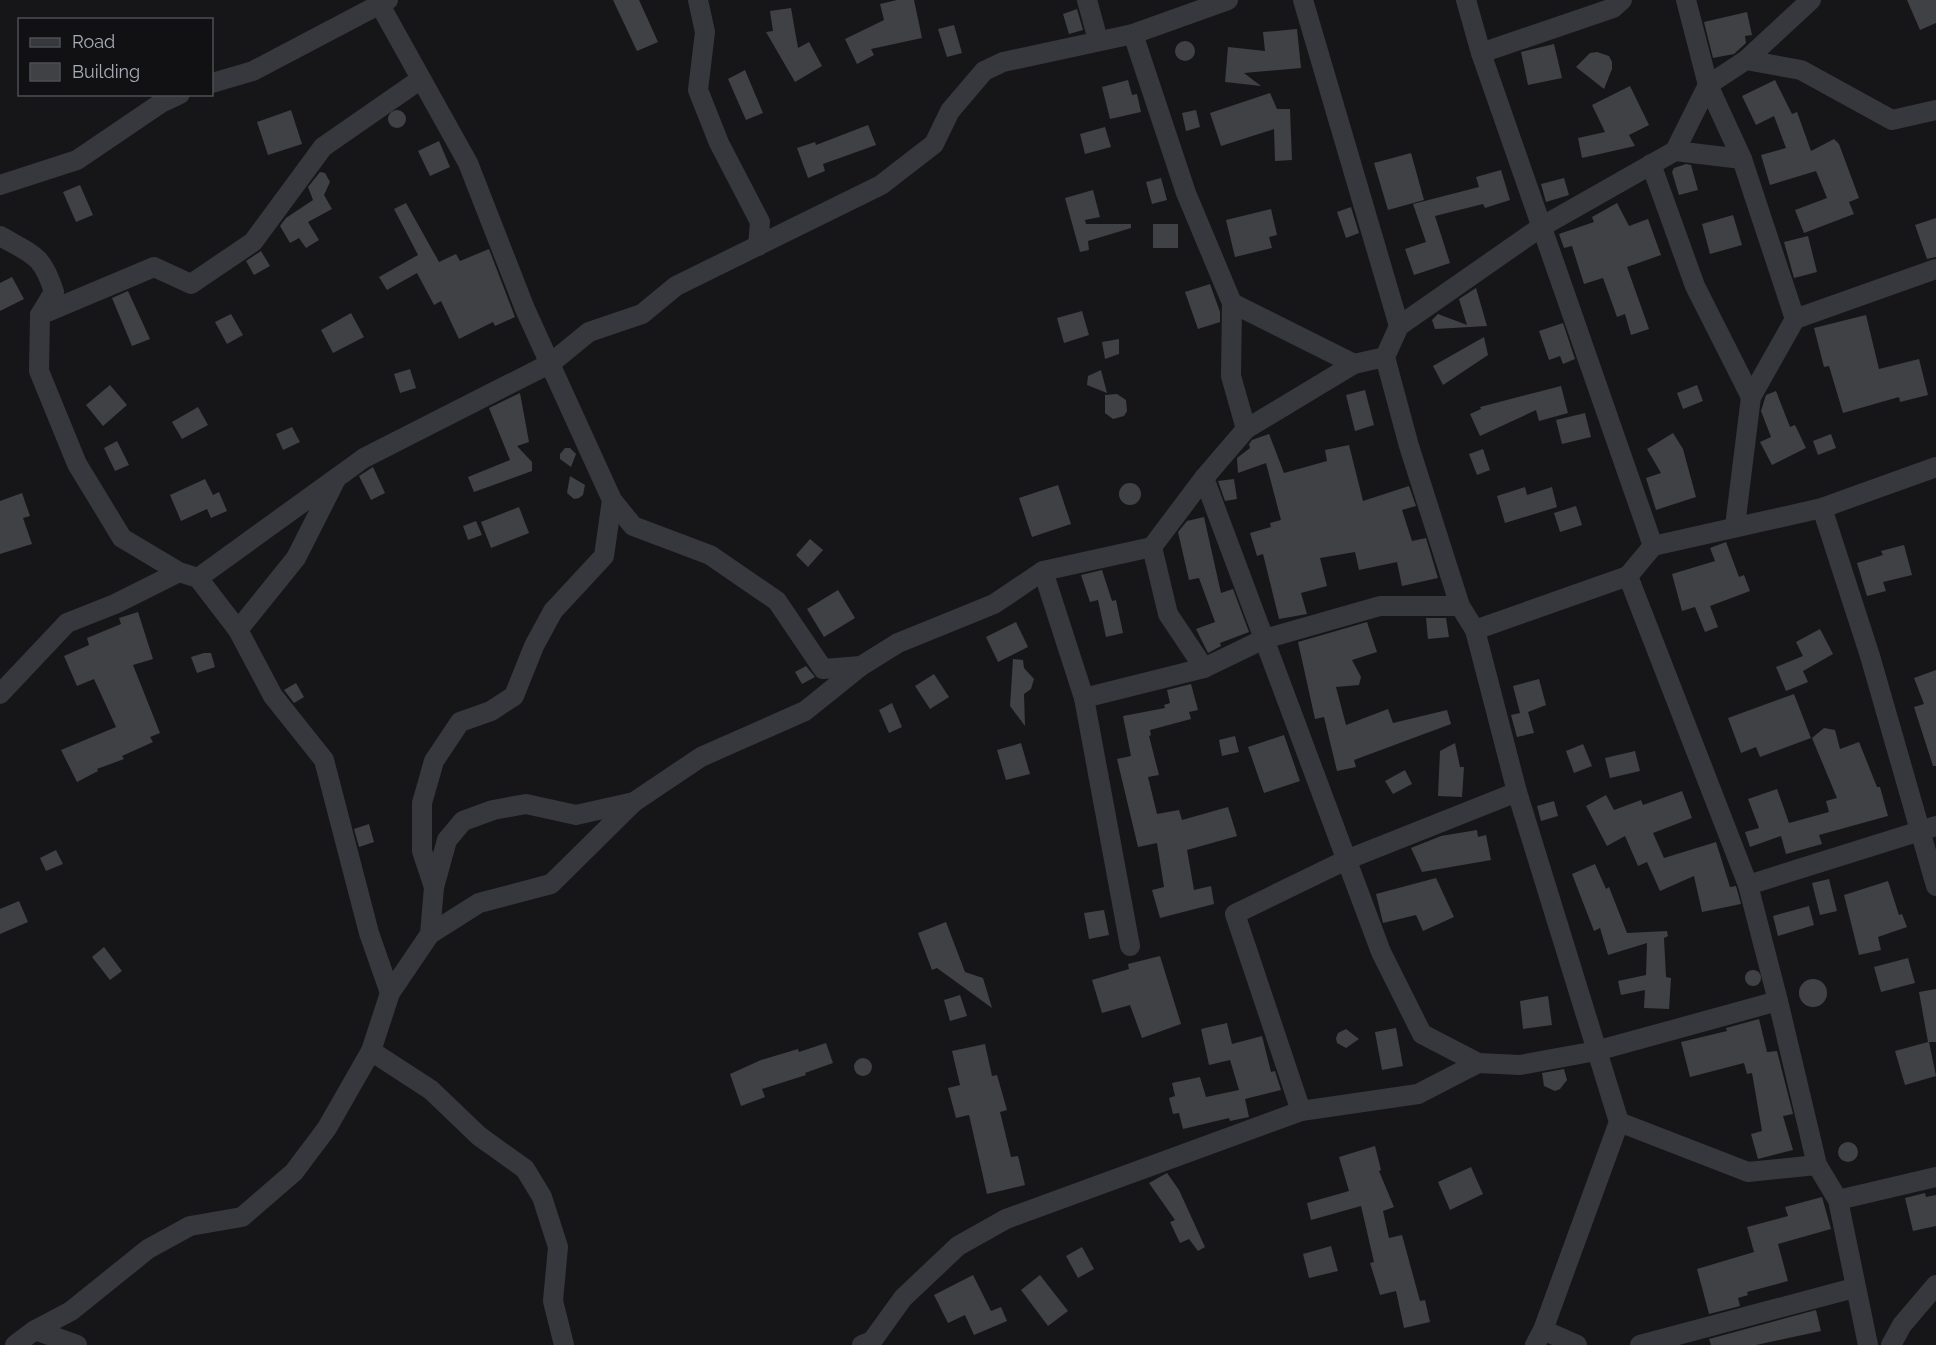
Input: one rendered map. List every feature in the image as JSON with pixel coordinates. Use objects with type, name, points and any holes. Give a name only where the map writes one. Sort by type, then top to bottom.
[{"type":"street","points":[[698,0],[705,32],[698,90],[719,143],[760,222],[758,246]]},
{"type":"street","points":[[1087,0],[1098,40]]},
{"type":"street","points":[[0,694],[67,623],[188,575],[364,458],[551,363],[589,332],[642,314],[676,286],[881,184],[934,144],[950,111],[984,71],[1004,62],[1133,34],[1228,0]]},
{"type":"street","points":[[1303,0],[1399,326]]},
{"type":"street","points":[[1466,0],[1481,53],[1653,546]]},
{"type":"street","points":[[1481,53],[1613,8],[1622,0]]},
{"type":"street","points":[[1686,0],[1708,85],[1742,159],[1795,319]]},
{"type":"street","points":[[1577,1345],[1539,1338],[1619,1122],[1516,792],[1475,630],[1460,606],[1409,446],[1385,357],[1399,326],[1541,227],[1675,151],[1708,85],[1746,60],[1812,0]]},
{"type":"street","points":[[213,83],[253,71],[356,8],[384,2],[421,79],[468,163],[525,309],[612,500],[633,526],[710,555],[777,601],[823,669],[861,666]]},
{"type":"street","points":[[1133,34],[1186,193],[1232,303],[1231,376],[1245,429]]},
{"type":"street","points":[[1746,60],[1801,70],[1892,120],[1936,110]]},
{"type":"street","points":[[40,315],[154,267],[191,284],[253,242],[323,147],[421,79]]},
{"type":"street","points":[[0,185],[77,160],[176,96]]},
{"type":"street","points":[[1675,151],[1742,159]]},
{"type":"street","points":[[1652,164],[1695,286],[1751,397]]},
{"type":"street","points":[[0,236],[32,254],[46,267],[54,292],[40,315],[39,371],[77,464],[122,538],[188,575],[238,630],[273,696],[324,760],[369,933],[390,993]]},
{"type":"street","points":[[1735,526],[1751,397],[1795,319],[1936,269]]},
{"type":"street","points":[[1232,303],[1354,364]]},
{"type":"street","points":[[15,1345],[35,1330],[71,1311],[148,1249],[190,1226],[242,1217],[294,1172],[327,1128],[371,1051],[390,993],[430,934],[479,903],[551,884],[634,802],[701,757],[805,711],[861,666],[898,643],[994,604],[1043,571],[1152,547],[1203,478],[1245,429],[1354,364],[1385,357]]},
{"type":"street","points":[[1475,630],[1628,576],[1653,546],[1821,508],[1936,466]]},
{"type":"street","points":[[238,630],[296,558],[337,477]]},
{"type":"street","points":[[1203,478],[1381,952],[1422,1034],[1478,1063],[1520,1065],[1596,1051],[1778,1001]]},
{"type":"street","points":[[434,887],[422,851],[422,803],[434,761],[460,722],[491,711],[514,696],[534,646],[553,611],[604,556],[612,500]]},
{"type":"street","points":[[1821,508],[1928,828],[1936,886]]},
{"type":"street","points":[[1152,547],[1168,614],[1204,669]]},
{"type":"street","points":[[1043,571],[1084,699],[1130,946]]},
{"type":"street","points":[[1628,576],[1748,885],[1818,1165],[1838,1200],[1854,1288],[1868,1345]]},
{"type":"street","points":[[1084,699],[1204,669],[1264,639],[1380,606],[1460,606]]},
{"type":"street","points":[[1301,1111],[1235,914],[1346,860],[1516,792]]},
{"type":"street","points":[[430,934],[434,887],[447,840],[463,820],[493,810],[526,804],[576,815],[634,802]]},
{"type":"street","points":[[1748,885],[1928,828]]},
{"type":"street","points":[[371,1051],[431,1090],[479,1136],[525,1169],[542,1197],[558,1247],[553,1301],[564,1345]]},
{"type":"street","points":[[862,1345],[872,1341],[903,1298],[958,1246],[1006,1219],[1301,1111],[1418,1094],[1478,1063]]},
{"type":"street","points":[[1619,1122],[1748,1172],[1818,1165]]},
{"type":"street","points":[[1838,1200],[1936,1177]]},
{"type":"street","points":[[1891,1345],[1902,1325],[1936,1285]]},
{"type":"street","points":[[1640,1345],[1854,1288]]},
{"type":"street","points":[[35,1330],[77,1345]]},
{"type":"building","points":[[613,0],[639,0],[658,42],[637,51]]},
{"type":"building","points":[[897,0],[914,0],[922,38],[871,49],[874,55],[857,64],[845,39],[884,20],[880,4]]},
{"type":"building","points":[[1907,0],[1936,0],[1936,23],[1920,30]]},
{"type":"building","points":[[791,8],[798,48],[809,42],[822,66],[795,82],[766,32],[773,31],[770,11]]},
{"type":"building","points":[[1077,9],[1083,30],[1069,34],[1063,14]]},
{"type":"building","points":[[1747,12],[1752,35],[1745,36],[1746,43],[1734,54],[1713,58],[1704,22]]},
{"type":"building","points":[[954,25],[962,53],[947,57],[938,29]]},
{"type":"building","points":[[1297,29],[1301,68],[1244,73],[1261,86],[1225,82],[1228,47],[1265,51],[1263,32]]},
{"type":"building","points":[[1185,41],[1192,44],[1195,51],[1192,58],[1185,61],[1178,58],[1175,51],[1178,44]]},
{"type":"building","points":[[1554,44],[1562,78],[1528,85],[1521,52]]},
{"type":"building","points":[[1597,52],[1609,56],[1612,62],[1612,69],[1604,89],[1576,67],[1590,53]]},
{"type":"building","points":[[745,70],[763,113],[746,120],[728,79]]},
{"type":"building","points":[[1128,80],[1132,95],[1137,94],[1141,112],[1110,119],[1102,87]]},
{"type":"building","points":[[1775,80],[1792,114],[1797,112],[1811,151],[1834,139],[1839,144],[1859,198],[1849,202],[1854,214],[1804,233],[1795,210],[1827,198],[1816,171],[1770,185],[1761,155],[1786,148],[1774,116],[1756,125],[1742,96]]},
{"type":"building","points":[[1630,86],[1649,125],[1629,135],[1635,146],[1582,158],[1578,138],[1605,132],[1592,105]]},
{"type":"building","points":[[1270,93],[1277,109],[1290,109],[1292,160],[1275,161],[1274,129],[1221,146],[1210,113]]},
{"type":"building","points":[[291,110],[302,144],[268,155],[257,122]]},
{"type":"building","points":[[397,110],[403,113],[406,119],[403,125],[397,128],[391,125],[388,119],[391,113]]},
{"type":"building","points":[[1196,110],[1200,127],[1186,131],[1182,113]]},
{"type":"building","points":[[868,125],[876,145],[823,164],[825,171],[808,178],[797,148],[815,142],[816,145]]},
{"type":"building","points":[[1105,127],[1111,147],[1085,154],[1080,134]]},
{"type":"building","points":[[439,141],[450,167],[430,176],[418,151]]},
{"type":"building","points":[[1411,153],[1424,200],[1388,210],[1374,163]]},
{"type":"building","points":[[1686,164],[1691,165],[1698,190],[1679,195],[1672,172],[1674,168]]},
{"type":"building","points":[[1501,170],[1510,200],[1485,208],[1483,204],[1435,216],[1450,263],[1414,275],[1405,249],[1426,242],[1413,204],[1479,187],[1476,177]]},
{"type":"building","points":[[320,172],[325,173],[330,182],[324,195],[332,209],[308,222],[319,240],[306,248],[299,238],[290,243],[280,226],[286,218],[313,200],[308,187]]},
{"type":"building","points":[[1161,178],[1167,200],[1152,204],[1146,182]]},
{"type":"building","points":[[1564,178],[1569,195],[1546,202],[1541,184]]},
{"type":"building","points":[[80,185],[93,215],[76,222],[63,192]]},
{"type":"building","points":[[1093,190],[1100,217],[1085,220],[1086,224],[1131,224],[1131,228],[1088,241],[1089,250],[1080,252],[1065,198]]},
{"type":"building","points":[[406,203],[439,262],[456,254],[460,261],[489,249],[515,317],[495,326],[493,322],[459,339],[441,301],[434,305],[417,273],[387,290],[379,277],[418,255],[394,209]]},
{"type":"building","points":[[1617,203],[1629,226],[1648,219],[1661,255],[1627,267],[1649,329],[1631,335],[1625,314],[1617,317],[1603,278],[1584,284],[1572,246],[1564,248],[1559,234],[1594,222],[1592,217]]},
{"type":"building","points":[[1351,207],[1359,233],[1346,238],[1337,212]]},
{"type":"building","points":[[1271,209],[1277,235],[1269,237],[1272,248],[1235,257],[1226,220]]},
{"type":"building","points":[[1733,215],[1742,245],[1710,254],[1702,224]]},
{"type":"building","points":[[1936,218],[1936,257],[1927,259],[1915,225]]},
{"type":"building","points":[[1153,224],[1178,224],[1178,248],[1153,248]]},
{"type":"building","points":[[1808,236],[1817,272],[1794,278],[1784,242]]},
{"type":"building","points":[[261,251],[270,266],[254,275],[246,261]]},
{"type":"building","points":[[12,277],[24,299],[0,311],[0,283]]},
{"type":"building","points":[[1210,284],[1220,312],[1220,322],[1198,329],[1185,292]]},
{"type":"building","points":[[1476,288],[1487,326],[1435,329],[1432,320],[1438,314],[1467,325],[1459,299]]},
{"type":"building","points":[[128,291],[150,339],[132,346],[112,298]]},
{"type":"building","points":[[1082,311],[1089,335],[1064,343],[1057,318]]},
{"type":"building","points":[[351,313],[364,337],[333,353],[321,330]]},
{"type":"building","points":[[231,314],[243,335],[227,344],[215,322]]},
{"type":"building","points":[[1866,315],[1879,369],[1919,359],[1928,395],[1900,402],[1899,397],[1843,413],[1829,366],[1824,367],[1814,328]]},
{"type":"building","points":[[1563,323],[1575,359],[1563,364],[1560,356],[1549,360],[1539,331]]},
{"type":"building","points":[[1484,337],[1488,355],[1443,385],[1433,366]]},
{"type":"building","points":[[1119,339],[1119,354],[1105,359],[1102,342]]},
{"type":"building","points":[[410,369],[416,388],[400,393],[394,374]]},
{"type":"building","points":[[1101,370],[1107,393],[1087,385],[1088,376]]},
{"type":"building","points":[[110,385],[127,405],[103,426],[86,405]]},
{"type":"building","points":[[1697,385],[1703,401],[1683,409],[1677,393]]},
{"type":"building","points":[[1561,386],[1568,413],[1539,421],[1536,410],[1480,436],[1470,414],[1481,409],[1480,407]]},
{"type":"building","points":[[1365,390],[1374,425],[1355,431],[1346,395]]},
{"type":"building","points":[[1776,391],[1790,427],[1795,425],[1806,448],[1772,465],[1760,442],[1771,437],[1761,411],[1766,395]]},
{"type":"building","points":[[520,393],[529,442],[517,446],[532,462],[532,471],[474,492],[468,477],[510,460],[489,408]]},
{"type":"building","points":[[1117,394],[1126,400],[1127,411],[1124,416],[1113,419],[1105,413],[1105,395]]},
{"type":"building","points":[[198,407],[208,425],[182,439],[172,422]]},
{"type":"building","points":[[1585,413],[1591,437],[1562,444],[1556,420]]},
{"type":"building","points":[[292,427],[300,442],[283,450],[276,434]]},
{"type":"building","points":[[1673,433],[1683,449],[1696,497],[1656,510],[1646,478],[1661,473],[1647,449]]},
{"type":"building","points":[[1269,434],[1284,473],[1327,461],[1325,450],[1349,445],[1363,501],[1409,486],[1416,506],[1402,510],[1412,541],[1426,538],[1438,578],[1402,586],[1397,562],[1359,570],[1355,552],[1320,558],[1327,586],[1301,593],[1307,614],[1279,619],[1263,554],[1257,556],[1250,533],[1271,527],[1270,523],[1281,520],[1266,463],[1238,473],[1237,458],[1250,448],[1249,444],[1252,440]]},
{"type":"building","points":[[1831,434],[1836,448],[1818,455],[1813,441]]},
{"type":"building","points":[[117,441],[129,465],[115,471],[104,448]]},
{"type":"building","points":[[565,448],[570,448],[576,454],[571,467],[560,459],[560,454]]},
{"type":"building","points":[[1483,449],[1490,470],[1477,475],[1469,454]]},
{"type":"building","points":[[373,467],[385,493],[371,500],[359,476]]},
{"type":"building","points":[[570,476],[585,485],[583,495],[579,498],[574,499],[567,493]]},
{"type":"building","points":[[205,479],[213,495],[219,492],[227,511],[211,518],[207,509],[181,521],[170,495]]},
{"type":"building","points":[[1234,479],[1237,499],[1225,501],[1218,481]]},
{"type":"building","points":[[1130,483],[1138,486],[1141,494],[1138,502],[1130,505],[1122,502],[1119,494],[1122,486]]},
{"type":"building","points":[[1058,485],[1071,524],[1032,537],[1019,498]]},
{"type":"building","points":[[1525,487],[1527,495],[1552,487],[1557,507],[1505,523],[1497,496]]},
{"type":"building","points":[[22,493],[30,516],[23,518],[32,544],[0,554],[0,501]]},
{"type":"building","points":[[1576,506],[1582,525],[1560,532],[1554,513]]},
{"type":"building","points":[[519,507],[529,533],[491,548],[481,522]]},
{"type":"building","points":[[1204,517],[1221,593],[1233,589],[1249,632],[1220,643],[1221,646],[1208,653],[1196,629],[1215,622],[1199,578],[1189,580],[1178,532],[1187,521]]},
{"type":"building","points":[[476,521],[482,535],[468,540],[463,526]]},
{"type":"building","points":[[810,539],[823,550],[808,567],[796,555]]},
{"type":"building","points":[[1726,542],[1739,577],[1744,575],[1750,591],[1710,606],[1718,627],[1705,632],[1695,607],[1682,611],[1672,574],[1715,561],[1710,548]]},
{"type":"building","points":[[1904,545],[1912,575],[1883,582],[1886,591],[1867,596],[1857,563],[1883,555],[1881,551]]},
{"type":"building","points":[[1102,570],[1112,601],[1116,600],[1123,633],[1106,637],[1098,600],[1090,602],[1081,575]]},
{"type":"building","points":[[838,590],[855,618],[824,637],[807,609]]},
{"type":"building","points":[[138,612],[153,659],[133,665],[160,733],[150,737],[153,742],[122,756],[124,759],[97,769],[98,771],[77,782],[61,750],[116,727],[94,679],[77,686],[64,656],[89,645],[87,638],[121,624],[119,618]]},
{"type":"building","points":[[1426,618],[1446,618],[1449,637],[1428,639]]},
{"type":"building","points":[[1016,622],[1028,647],[998,662],[986,637]]},
{"type":"building","points":[[1367,622],[1377,652],[1352,660],[1361,677],[1359,685],[1336,687],[1346,725],[1388,709],[1393,723],[1447,710],[1451,724],[1354,760],[1356,767],[1337,771],[1324,717],[1315,719],[1298,642]]},
{"type":"building","points":[[1820,629],[1833,654],[1803,671],[1808,682],[1786,691],[1776,667],[1803,656],[1796,642]]},
{"type":"building","points":[[211,653],[215,667],[197,673],[191,657]]},
{"type":"building","points":[[1013,659],[1023,660],[1024,668],[1034,679],[1031,689],[1024,694],[1025,726],[1010,706]]},
{"type":"building","points":[[806,666],[815,677],[802,684],[795,672]]},
{"type":"building","points":[[1936,670],[1936,766],[1933,766],[1914,707],[1924,704],[1914,678]]},
{"type":"building","points":[[934,674],[949,697],[930,709],[915,686]]},
{"type":"building","points":[[1539,679],[1546,705],[1528,712],[1534,733],[1517,737],[1511,715],[1520,713],[1513,686]]},
{"type":"building","points":[[296,683],[304,697],[294,703],[284,690]]},
{"type":"building","points":[[1191,684],[1198,710],[1189,712],[1191,719],[1150,730],[1151,735],[1149,736],[1159,775],[1148,777],[1157,814],[1179,810],[1182,820],[1228,807],[1237,836],[1187,850],[1194,890],[1211,886],[1214,904],[1160,918],[1152,890],[1164,887],[1157,843],[1138,847],[1117,759],[1131,756],[1123,716],[1165,708],[1164,705],[1170,703],[1167,690]]},
{"type":"building","points":[[1794,694],[1811,738],[1760,757],[1756,747],[1741,753],[1728,718]]},
{"type":"building","points":[[892,703],[902,727],[889,733],[879,710]]},
{"type":"building","points":[[1824,728],[1835,730],[1840,749],[1859,742],[1877,787],[1880,787],[1888,816],[1819,835],[1822,844],[1786,854],[1781,836],[1750,847],[1745,832],[1759,828],[1748,799],[1777,789],[1789,823],[1829,812],[1826,801],[1837,798],[1812,738]]},
{"type":"building","points":[[1284,735],[1300,781],[1264,793],[1248,747]]},
{"type":"building","points":[[1235,736],[1239,752],[1222,756],[1219,740]]},
{"type":"building","points":[[1021,743],[1030,774],[1006,780],[997,750]]},
{"type":"building","points":[[1455,743],[1460,767],[1464,767],[1462,797],[1438,796],[1440,751]]},
{"type":"building","points":[[1583,744],[1592,766],[1574,773],[1566,751]]},
{"type":"building","points":[[1635,751],[1640,771],[1610,778],[1605,758]]},
{"type":"building","points":[[1405,770],[1412,784],[1393,794],[1385,781]]},
{"type":"building","points":[[1682,791],[1692,818],[1653,833],[1664,858],[1716,842],[1730,887],[1736,886],[1741,904],[1702,912],[1694,876],[1660,891],[1647,862],[1638,866],[1625,836],[1607,846],[1586,806],[1606,795],[1614,810],[1641,800],[1643,805]]},
{"type":"building","points":[[1554,801],[1558,816],[1541,821],[1537,806]]},
{"type":"building","points":[[369,824],[374,842],[359,847],[354,829]]},
{"type":"building","points":[[1477,830],[1478,837],[1486,835],[1491,860],[1422,872],[1411,848],[1441,836]]},
{"type":"building","points":[[56,850],[63,864],[46,871],[40,858]]},
{"type":"building","points":[[1595,864],[1606,889],[1609,887],[1627,933],[1667,931],[1668,936],[1664,938],[1666,977],[1671,978],[1669,1009],[1644,1008],[1645,990],[1621,995],[1618,981],[1646,975],[1647,943],[1608,955],[1600,928],[1594,931],[1572,874]]},
{"type":"building","points":[[1436,878],[1454,917],[1423,931],[1416,915],[1383,923],[1376,894]]},
{"type":"building","points":[[1829,879],[1837,911],[1820,915],[1812,883]]},
{"type":"building","points":[[1888,881],[1899,915],[1902,914],[1907,927],[1878,937],[1881,950],[1859,955],[1844,895]]},
{"type":"building","points":[[19,901],[28,922],[0,934],[0,909]]},
{"type":"building","points":[[1809,906],[1814,925],[1778,936],[1773,916]]},
{"type":"building","points":[[1104,910],[1109,935],[1089,939],[1084,913]]},
{"type":"building","points":[[946,922],[965,972],[983,978],[992,1008],[937,968],[932,970],[918,933]]},
{"type":"building","points":[[104,947],[122,971],[110,980],[92,957]]},
{"type":"building","points":[[1160,956],[1181,1024],[1142,1038],[1130,1005],[1102,1013],[1092,980],[1129,969],[1128,964]]},
{"type":"building","points":[[1908,958],[1915,983],[1881,992],[1874,967]]},
{"type":"building","points":[[1750,970],[1756,970],[1761,978],[1759,984],[1750,986],[1745,981],[1745,975]]},
{"type":"building","points":[[1813,979],[1823,983],[1827,993],[1823,1003],[1813,1007],[1803,1003],[1799,993],[1803,983]]},
{"type":"building","points":[[1936,989],[1936,1042],[1929,1042],[1936,1076],[1905,1085],[1895,1051],[1928,1042],[1919,992]]},
{"type":"building","points":[[960,995],[967,1016],[950,1021],[944,1000]]},
{"type":"building","points":[[1548,996],[1552,1025],[1523,1029],[1520,1001]]},
{"type":"building","points":[[1759,1019],[1767,1052],[1777,1051],[1793,1114],[1783,1116],[1793,1150],[1758,1159],[1751,1134],[1762,1131],[1752,1073],[1747,1074],[1744,1063],[1690,1077],[1681,1042],[1727,1031],[1726,1028]]},
{"type":"building","points":[[1227,1023],[1232,1044],[1262,1036],[1271,1072],[1275,1071],[1281,1090],[1245,1099],[1249,1117],[1230,1121],[1229,1118],[1183,1129],[1179,1113],[1173,1114],[1169,1098],[1175,1096],[1172,1083],[1200,1077],[1206,1097],[1239,1090],[1230,1060],[1209,1065],[1201,1029]]},
{"type":"building","points":[[1396,1028],[1403,1066],[1382,1070],[1375,1032]]},
{"type":"building","points":[[1346,1029],[1359,1039],[1346,1048],[1337,1043],[1336,1038],[1338,1033]]},
{"type":"building","points":[[826,1043],[833,1063],[805,1073],[806,1075],[762,1089],[765,1097],[741,1106],[730,1074],[761,1060],[798,1049],[799,1052]]},
{"type":"building","points":[[985,1044],[992,1076],[997,1075],[1007,1110],[1000,1112],[1011,1157],[1018,1156],[1025,1185],[987,1194],[969,1115],[956,1118],[948,1088],[960,1085],[952,1051]]},
{"type":"building","points":[[863,1058],[869,1061],[872,1067],[869,1073],[863,1076],[857,1073],[854,1067],[857,1061]]},
{"type":"building","points":[[1564,1069],[1567,1080],[1560,1089],[1555,1091],[1544,1086],[1542,1073]]},
{"type":"building","points":[[1848,1142],[1855,1145],[1858,1152],[1855,1159],[1848,1162],[1841,1159],[1838,1152],[1841,1145]]},
{"type":"building","points":[[1375,1146],[1381,1170],[1379,1171],[1394,1207],[1383,1211],[1389,1238],[1402,1235],[1420,1301],[1425,1300],[1430,1322],[1404,1328],[1396,1291],[1380,1295],[1370,1263],[1374,1262],[1361,1206],[1311,1220],[1307,1203],[1349,1191],[1339,1157]]},
{"type":"building","points":[[1471,1167],[1483,1194],[1450,1210],[1438,1182]]},
{"type":"building","points":[[1167,1173],[1179,1190],[1205,1247],[1198,1251],[1189,1239],[1180,1243],[1170,1222],[1175,1220],[1149,1183]]},
{"type":"building","points":[[1925,1193],[1926,1197],[1936,1195],[1936,1226],[1913,1231],[1905,1198]]},
{"type":"building","points":[[1822,1197],[1831,1229],[1778,1244],[1788,1281],[1747,1292],[1748,1295],[1738,1298],[1740,1306],[1709,1314],[1697,1269],[1754,1252],[1747,1227],[1788,1216],[1785,1207]]},
{"type":"building","points":[[1331,1246],[1338,1271],[1309,1278],[1303,1254]]},
{"type":"building","points":[[1082,1247],[1094,1269],[1078,1278],[1066,1256]]},
{"type":"building","points":[[973,1275],[991,1311],[1001,1307],[1007,1321],[974,1335],[965,1315],[948,1323],[934,1295]]},
{"type":"building","points":[[1040,1275],[1068,1311],[1048,1326],[1021,1290]]},
{"type":"building","points":[[1816,1310],[1821,1331],[1756,1345],[1711,1345],[1709,1339]]}]
